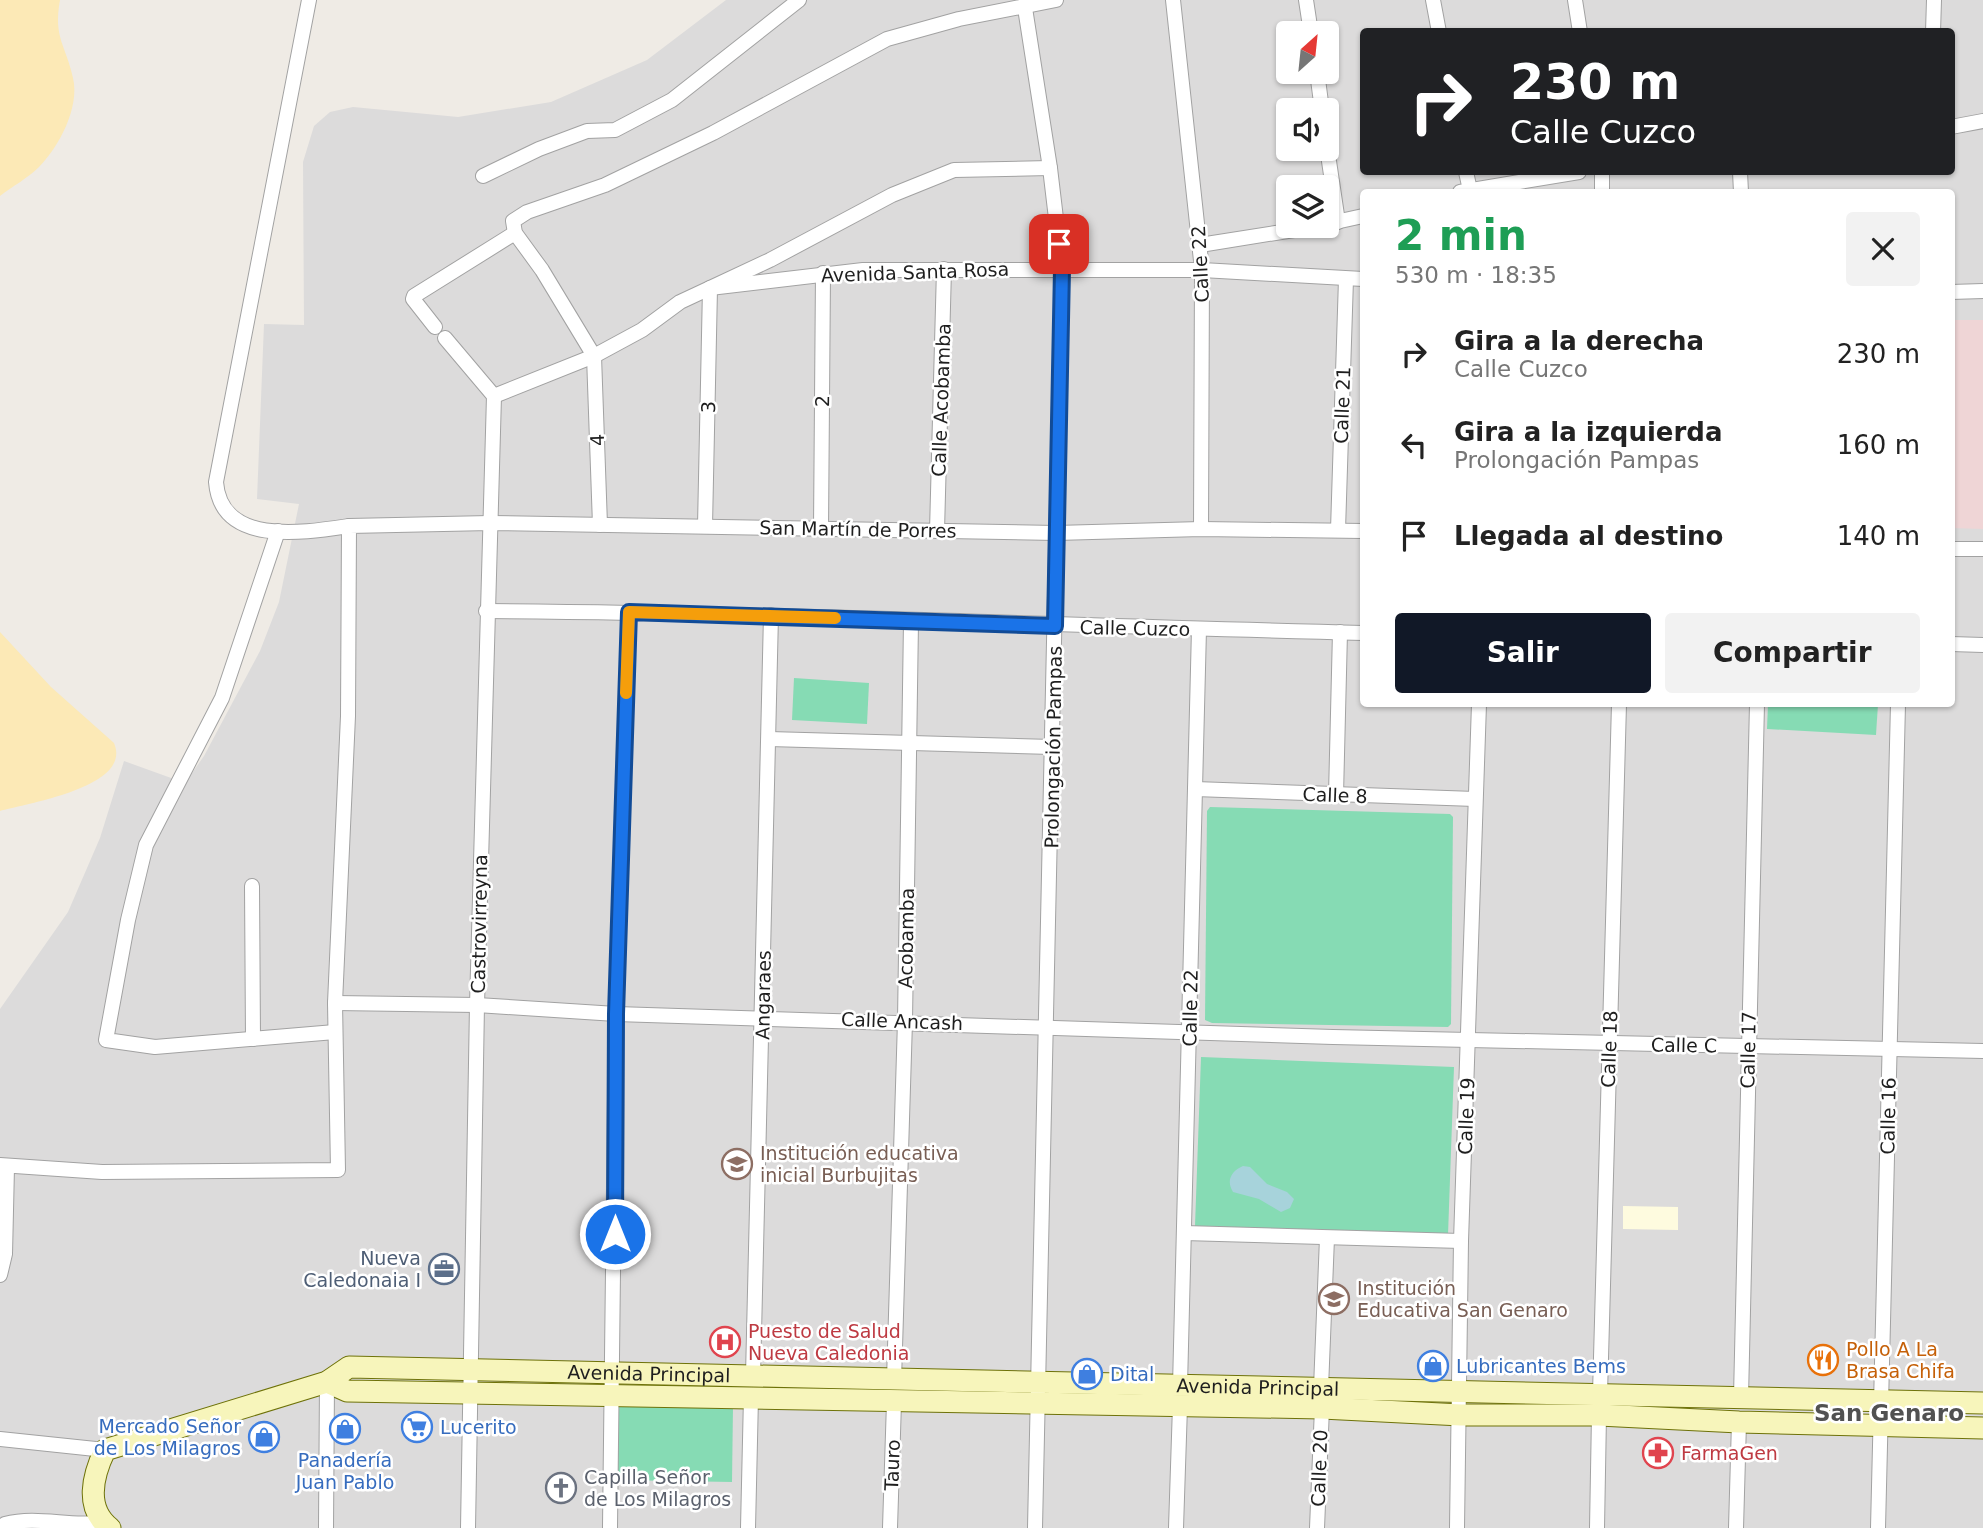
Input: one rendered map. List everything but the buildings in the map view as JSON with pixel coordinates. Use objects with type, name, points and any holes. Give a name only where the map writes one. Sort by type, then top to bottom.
[{"type":"street","name":"San Martín de Porres","points":[[309,0],[216,482],[217,500],[235,522],[278,531],[304,532],[351,526],[490,523],[1056,533],[1201,528],[1360,531]]},
{"type":"street","points":[[483,176],[539,149],[587,131],[615,130],[672,100],[799,0]]},
{"type":"street","points":[[594,356],[542,270],[515,233],[513,221],[527,212],[605,185],[701,139],[887,40],[959,19],[1055,0]]},
{"type":"street","name":"Calle 22","points":[[1173,0],[1202,270],[1201,528]]},
{"type":"street","points":[[1306,0],[1309,21]]},
{"type":"street","points":[[1433,0],[1438,28]]},
{"type":"street","points":[[1575,0],[1579,28]]},
{"type":"street","points":[[1933,28],[1934,0]]},
{"type":"street","name":"Prolongación Pampas","points":[[1025,8],[1050,168],[1062,269],[1048,1025],[1035,1528]]},
{"type":"street","points":[[1955,126],[1983,121]]},
{"type":"street","points":[[710,288],[770,260],[892,195],[954,170],[1050,168]]},
{"type":"street","points":[[1477,189],[1561,175]]},
{"type":"street","points":[[1339,221],[1360,217]]},
{"type":"street","points":[[435,327],[413,299],[414,296],[515,233]]},
{"type":"street","points":[[1200,244],[1276,233]]},
{"type":"street","name":"Avenida Santa Rosa","points":[[494,396],[594,356],[642,330],[680,302],[710,288],[823,273],[944,269],[1202,270],[1360,279]]},
{"type":"street","name":"Calle Acobamba","points":[[937,531],[944,269]]},
{"type":"street","name":"2","points":[[821,529],[823,273]]},
{"type":"street","name":"Calle 21","points":[[1339,530],[1346,279]]},
{"type":"street","name":"3","points":[[705,526],[710,288]]},
{"type":"street","points":[[1955,292],[1983,291]]},
{"type":"street","points":[[445,338],[494,396]]},
{"type":"street","name":"4","points":[[594,356],[600,525]]},
{"type":"street","name":"Castrovirreyna","points":[[468,1528],[486,611],[494,396]]},
{"type":"street","points":[[0,1275],[5,1254],[4,1166],[102,1172],[338,1170],[335,1003],[348,716],[351,526]]},
{"type":"street","points":[[278,531],[222,698],[146,845],[128,920],[106,1040],[155,1047],[335,1032]]},
{"type":"street","points":[[1955,549],[1983,549]]},
{"type":"street","name":"Calle Cuzco","points":[[486,611],[771,615],[911,622],[1360,633]]},
{"type":"street","points":[[610,1528],[611,1394],[614,1371],[616,1014],[629,612]]},
{"type":"street","name":"Angaraes","points":[[748,1528],[771,615]]},
{"type":"street","name":"Acobamba","points":[[894,1380],[905,1021],[911,622]]},
{"type":"street","name":"Calle 22","points":[[1176,1528],[1199,629]]},
{"type":"street","points":[[1336,795],[1340,632]]},
{"type":"street","points":[[1955,644],[1983,645]]},
{"type":"street","name":"Calle 19","points":[[1457,1528],[1461,1415],[1461,1241],[1479,707]]},
{"type":"street","name":"Calle 18","points":[[1597,1528],[1619,707]]},
{"type":"street","name":"Calle 17","points":[[1741,1397],[1757,707]]},
{"type":"street","name":"Calle 16","points":[[1878,1528],[1898,707]]},
{"type":"street","points":[[769,739],[1052,747]]},
{"type":"street","name":"Calle 8","points":[[1195,789],[1475,799]]},
{"type":"street","points":[[252,886],[253,1039]]},
{"type":"street","name":"Calle Ancash","points":[[335,1003],[477,1005],[616,1014],[1048,1025],[1468,1040]]},
{"type":"street","name":"Calle C","points":[[1468,1040],[1983,1051]]},
{"type":"street","points":[[1184,1233],[1461,1241]]},
{"type":"street","name":"Calle 20","points":[[1317,1528],[1327,1238]]},
{"type":"street","name":"Avenida Principal","points":[[0,1439],[105,1450],[327,1382],[349,1367],[614,1371],[894,1402],[1040,1394],[1321,1398],[1461,1392],[1739,1422],[1983,1427]]},
{"type":"street","name":"Avenida Principal","points":[[327,1382],[347,1391],[611,1394],[894,1380],[1040,1394]]},
{"type":"street","points":[[326,1528],[327,1382]]},
{"type":"street","name":"Avenida Principal","points":[[1321,1398],[1461,1415],[1741,1397],[1983,1403]]},
{"type":"street","name":"Tauro","points":[[890,1528],[894,1402]]},
{"type":"street","points":[[1736,1528],[1739,1422]]},
{"type":"street","points":[[6,1524],[27,1520],[91,1528],[106,1525],[97,1512],[93,1483],[105,1450]]},
{"type":"shaded area","points":[[726,0],[1983,0],[1983,1528],[0,1528],[0,1009],[68,912],[100,838],[124,761],[185,783],[204,756],[260,651],[279,602],[299,504],[257,499],[264,324],[304,325],[303,162],[314,126],[330,112],[353,107],[458,117],[551,102],[647,60]]},
{"type":"shaded area","points":[[1955,320],[1983,320],[1983,529],[1955,528]]},
{"type":"shaded area","points":[[1623,1206],[1678,1207],[1678,1230],[1623,1229]]},
{"type":"sand","points":[[0,0],[60,0],[59,33],[74,89],[71,114],[54,149],[35,171],[0,196]]},
{"type":"sand","points":[[0,632],[51,687],[114,743],[116,758],[108,771],[94,782],[53,798],[0,811]]},
{"type":"green space","points":[[794,678],[869,683],[867,724],[792,720]]},
{"type":"green space","points":[[1768,707],[1878,707],[1876,735],[1767,729]]},
{"type":"green space","points":[[1210,807],[1450,814],[1453,817],[1451,1024],[1448,1027],[1212,1023],[1205,1020],[1207,811]]},
{"type":"green space","points":[[1201,1057],[1454,1067],[1448,1235],[1195,1226]]},
{"type":"green space","points":[[617,1403],[733,1406],[732,1482],[616,1480]]},
{"type":"water","points":[[1243,1166],[1250,1167],[1267,1184],[1287,1192],[1294,1199],[1290,1208],[1281,1212],[1259,1199],[1233,1192],[1231,1177]]},
{"type":"slow traffic","points":[[626,693],[629,612],[835,618]]},
{"type":"place","name":"Institución educativa inicial Burbujitas","points":[[737,1164]]},
{"type":"place","name":"Nueva Caledonaia I","points":[[444,1269]]},
{"type":"place","name":"Institución Educativa San Genaro","points":[[1334,1299]]},
{"type":"place","name":"Puesto de Salud Nueva Caledonia","points":[[725,1342]]},
{"type":"place","name":"Pollo A La Brasa Chifa","points":[[1823,1360]]},
{"type":"place","name":"Lubricantes Bems","points":[[1433,1366]]},
{"type":"place","name":"Dital","points":[[1087,1374]]},
{"type":"place","name":"Lucerito","points":[[417,1427]]},
{"type":"place","name":"Panadería Juan Pablo","points":[[345,1429]]},
{"type":"place","name":"Mercado Señor de Los Milagros","points":[[264,1437]]},
{"type":"place","name":"FarmaGen","points":[[1658,1453]]},
{"type":"place","name":"Capilla Señor de Los Milagros","points":[[561,1488]]},
{"type":"district","name":"San Genaro","points":[[1889,1413]]},
{"type":"route","points":[[615,1234],[616,1014],[629,612],[1055,626],[1062,269],[1059,244]]}]
